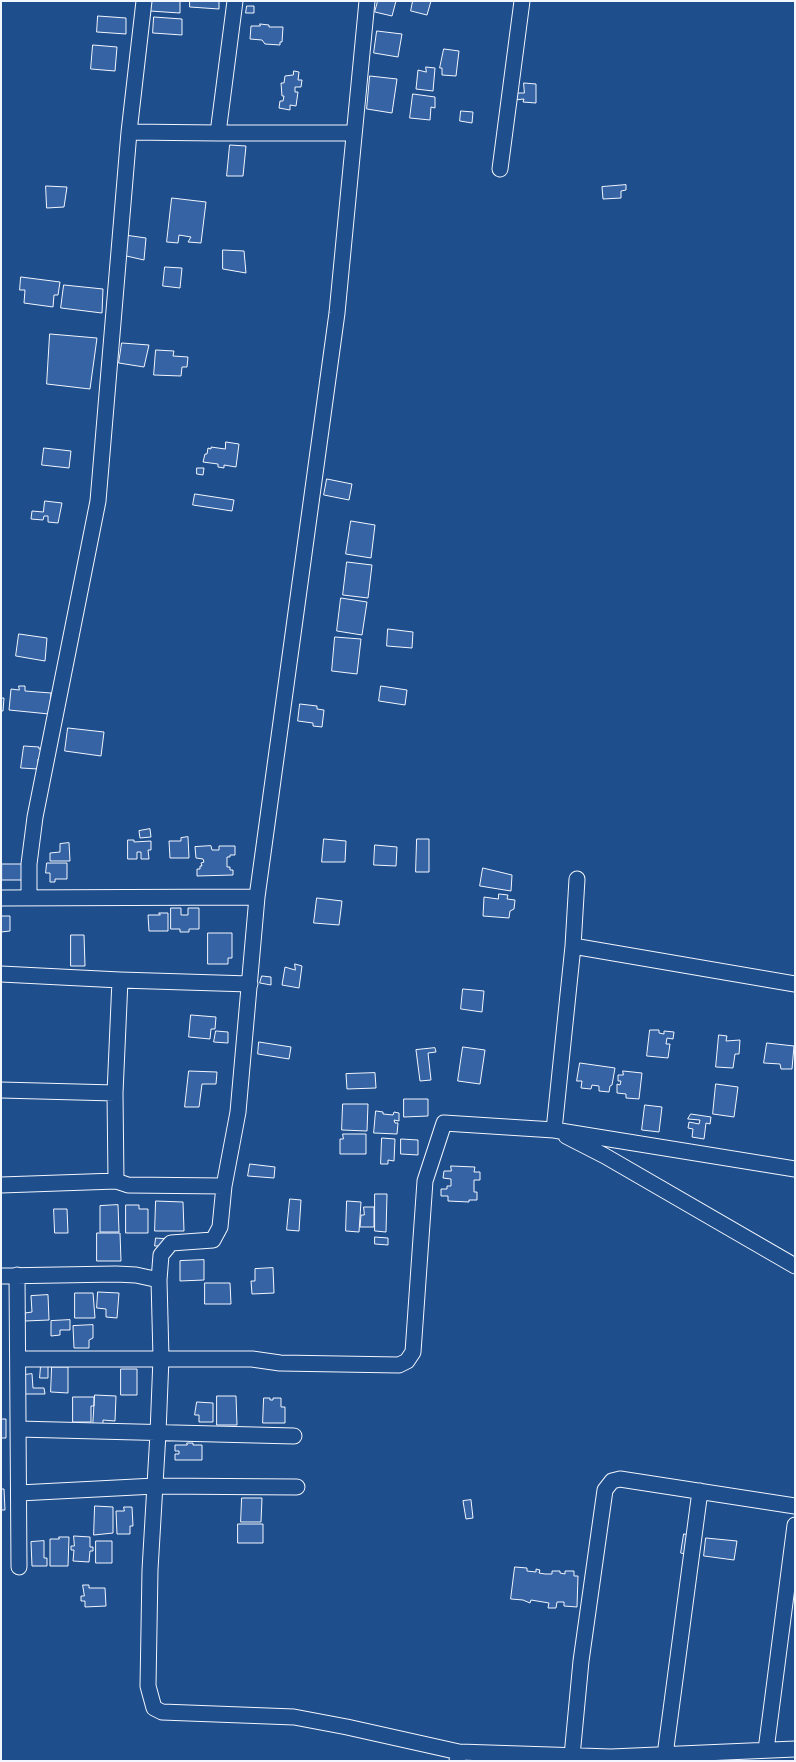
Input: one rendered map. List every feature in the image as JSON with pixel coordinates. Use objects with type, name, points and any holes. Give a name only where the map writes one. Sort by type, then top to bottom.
[{"type":"street","points":[[29,898],[29,864],[35,817],[98,501],[128,132],[144,1]]},
{"type":"street","points":[[218,133],[235,1]]},
{"type":"street","points":[[367,1],[337,313],[257,897],[238,1112],[224,1186],[220,1227],[213,1240],[171,1243],[162,1255],[159,1280],[161,1358],[150,1570],[148,1686],[154,1708],[162,1712],[294,1718],[356,1729],[458,1757],[572,1756],[611,1759],[795,1749]]},
{"type":"street","points":[[500,169],[522,1]]},
{"type":"street","points":[[128,132],[354,133]]},
{"type":"street","points":[[554,1130],[573,946],[577,879]]},
{"type":"street","points":[[1,898],[257,897]]},
{"type":"street","points":[[573,946],[795,984]]},
{"type":"street","points":[[1,974],[250,984]]},
{"type":"street","points":[[116,1181],[115,1093],[120,980]]},
{"type":"street","points":[[1,1090],[115,1093]]},
{"type":"street","points":[[18,1359],[252,1359],[280,1363],[399,1365],[407,1361],[413,1352],[425,1181],[444,1123],[554,1130],[795,1169]]},
{"type":"street","points":[[554,1130],[605,1156],[795,1266]]},
{"type":"street","points":[[1,1185],[116,1181],[128,1184],[224,1186]]},
{"type":"street","points":[[1,1276],[116,1274],[136,1275],[159,1280]]},
{"type":"street","points":[[17,1275],[19,1567]]},
{"type":"street","points":[[18,1429],[294,1436]]},
{"type":"street","points":[[572,1756],[580,1661],[605,1490],[612,1481],[620,1479],[795,1506]]},
{"type":"street","points":[[19,1493],[155,1486],[297,1486]]},
{"type":"street","points":[[665,1755],[700,1491]]},
{"type":"street","points":[[766,1750],[795,1526]]},
{"type":"building","points":[[151,1],[180,1],[180,13],[150,11]]},
{"type":"building","points":[[190,1],[219,1],[219,9],[190,7]]},
{"type":"building","points":[[378,1],[396,1],[392,16],[375,12]]},
{"type":"building","points":[[413,1],[431,1],[427,15],[411,11]]},
{"type":"building","points":[[247,6],[254,6],[254,13],[246,13]]},
{"type":"building","points":[[98,16],[126,18],[126,34],[97,32]]},
{"type":"building","points":[[154,17],[182,19],[182,35],[153,33]]},
{"type":"building","points":[[260,24],[269,25],[269,27],[283,27],[280,45],[265,44],[262,40],[250,39],[251,26],[260,26]]},
{"type":"building","points":[[377,31],[402,34],[398,57],[374,53]]},
{"type":"building","points":[[93,45],[117,47],[115,71],[91,69]]},
{"type":"building","points":[[444,49],[459,51],[456,76],[442,75],[442,68],[440,68]]},
{"type":"building","points":[[426,67],[435,68],[433,91],[416,89],[418,70],[426,72]]},
{"type":"building","points":[[294,71],[299,72],[298,80],[302,80],[301,87],[295,87],[295,92],[298,92],[296,106],[290,105],[290,110],[279,108],[280,101],[283,101],[284,96],[282,96],[281,83],[284,83],[285,76],[293,75]]},
{"type":"building","points":[[370,76],[397,79],[392,113],[367,109]]},
{"type":"building","points":[[524,83],[536,84],[536,103],[523,102],[524,99],[514,100],[516,93],[524,93]]},
{"type":"building","points":[[413,94],[435,97],[435,108],[431,107],[430,120],[410,118]]},
{"type":"building","points":[[461,111],[473,112],[472,123],[460,121]]},
{"type":"building","points":[[230,145],[246,146],[243,176],[227,176]]},
{"type":"building","points":[[626,185],[626,190],[621,191],[621,198],[603,199],[602,187]]},
{"type":"building","points":[[46,186],[67,187],[64,207],[47,208]]},
{"type":"building","points":[[172,198],[206,202],[201,243],[188,242],[191,237],[179,235],[178,243],[167,242]]},
{"type":"building","points":[[125,235],[146,238],[144,260],[122,255]]},
{"type":"building","points":[[223,250],[244,251],[246,273],[223,269]]},
{"type":"building","points":[[165,267],[182,268],[180,288],[163,286]]},
{"type":"building","points":[[21,277],[60,282],[58,295],[54,295],[53,307],[24,303],[25,290],[20,290]]},
{"type":"building","points":[[64,285],[103,289],[102,313],[61,308]]},
{"type":"building","points":[[50,334],[97,338],[90,389],[47,384]]},
{"type":"building","points":[[122,343],[149,345],[144,367],[119,363]]},
{"type":"building","points":[[156,350],[174,351],[173,356],[188,357],[187,367],[182,367],[181,376],[154,375]]},
{"type":"building","points":[[226,442],[239,444],[236,467],[224,465],[224,468],[218,467],[218,464],[203,462],[208,448],[225,449]]},
{"type":"building","points":[[44,448],[71,451],[69,468],[42,465]]},
{"type":"building","points":[[197,468],[204,468],[203,475],[197,474]]},
{"type":"building","points":[[327,479],[352,484],[349,500],[324,495]]},
{"type":"building","points":[[195,494],[234,500],[232,511],[193,505]]},
{"type":"building","points":[[45,501],[62,503],[58,523],[48,522],[48,516],[44,516],[43,520],[31,519],[32,511],[43,512]]},
{"type":"building","points":[[351,521],[375,525],[371,558],[346,554]]},
{"type":"building","points":[[347,562],[372,565],[368,598],[343,595]]},
{"type":"building","points":[[341,598],[367,602],[362,635],[337,631]]},
{"type":"building","points":[[388,629],[413,632],[412,648],[387,646]]},
{"type":"building","points":[[19,634],[47,638],[45,661],[16,656]]},
{"type":"building","points":[[335,637],[361,639],[357,674],[332,671]]},
{"type":"building","points":[[19,686],[25,686],[25,691],[51,693],[49,714],[9,710],[11,689],[19,690]]},
{"type":"building","points":[[381,686],[407,690],[405,705],[379,701]]},
{"type":"building","points":[[1,698],[4,698],[3,711],[1,711]]},
{"type":"building","points":[[300,704],[317,706],[317,709],[324,710],[322,727],[313,726],[313,723],[298,721]]},
{"type":"building","points":[[68,728],[104,732],[101,756],[65,751]]},
{"type":"building","points":[[24,746],[43,749],[42,760],[38,759],[38,769],[21,768]]},
{"type":"building","points":[[150,829],[151,837],[140,838],[139,831]]},
{"type":"building","points":[[188,837],[189,858],[170,858],[169,841],[181,841],[181,838]]},
{"type":"building","points":[[324,839],[346,841],[345,862],[322,862]]},
{"type":"building","points":[[417,839],[429,839],[429,872],[416,872]]},
{"type":"building","points":[[128,840],[134,840],[134,842],[151,841],[151,850],[148,850],[149,859],[141,859],[141,852],[137,852],[137,859],[128,859]]},
{"type":"building","points":[[69,843],[70,861],[50,861],[50,853],[60,852],[60,844]]},
{"type":"building","points":[[375,845],[397,847],[396,866],[374,865]]},
{"type":"building","points":[[211,846],[212,850],[219,850],[219,846],[235,846],[235,855],[227,857],[227,867],[233,870],[233,875],[197,876],[197,869],[200,869],[201,863],[204,862],[203,859],[196,858],[195,847]]},
{"type":"building","points":[[47,863],[67,863],[67,879],[55,879],[55,882],[50,882],[50,873],[46,873]]},
{"type":"building","points":[[2,864],[23,864],[23,880],[2,880]]},
{"type":"building","points":[[483,868],[512,875],[511,891],[480,886]]},
{"type":"building","points":[[499,894],[508,895],[507,899],[515,900],[514,909],[510,911],[509,918],[483,916],[484,897],[498,899]]},
{"type":"building","points":[[317,898],[342,901],[339,925],[314,923]]},
{"type":"building","points":[[171,908],[181,908],[181,915],[188,915],[188,908],[199,908],[199,929],[189,929],[189,932],[180,932],[180,929],[171,929]]},
{"type":"building","points":[[159,913],[168,913],[168,931],[149,931],[148,915],[160,915]]},
{"type":"building","points":[[1,916],[10,916],[10,931],[1,932]]},
{"type":"building","points":[[208,933],[232,933],[232,958],[228,958],[228,964],[208,964]]},
{"type":"building","points":[[71,935],[84,935],[85,966],[71,966]]},
{"type":"building","points":[[295,964],[302,966],[299,988],[282,985],[285,967],[295,970]]},
{"type":"building","points":[[262,976],[271,977],[271,985],[260,983]]},
{"type":"building","points":[[463,989],[484,991],[482,1012],[461,1009]]},
{"type":"building","points":[[191,1015],[216,1017],[215,1029],[211,1029],[210,1039],[189,1037]]},
{"type":"building","points":[[650,1030],[659,1030],[659,1033],[664,1034],[664,1031],[674,1032],[673,1039],[667,1038],[666,1044],[670,1044],[668,1058],[647,1056]]},
{"type":"building","points":[[216,1031],[228,1032],[228,1043],[214,1042]]},
{"type":"building","points":[[719,1035],[727,1036],[726,1041],[740,1040],[739,1054],[735,1054],[733,1068],[716,1067]]},
{"type":"building","points":[[259,1042],[291,1047],[289,1059],[258,1054]]},
{"type":"building","points":[[767,1043],[794,1046],[792,1069],[781,1069],[780,1064],[764,1063]]},
{"type":"building","points":[[463,1047],[485,1050],[480,1084],[458,1081]]},
{"type":"building","points":[[435,1048],[436,1052],[428,1053],[431,1080],[420,1081],[416,1050]]},
{"type":"building","points":[[580,1063],[615,1068],[609,1092],[599,1091],[599,1086],[592,1085],[591,1089],[581,1088],[582,1081],[577,1081]]},
{"type":"building","points":[[189,1071],[217,1072],[216,1084],[202,1084],[199,1107],[185,1107]]},
{"type":"building","points":[[623,1071],[642,1073],[639,1099],[626,1098],[626,1094],[617,1093],[617,1084],[620,1085],[621,1081],[618,1081],[618,1075],[623,1075]]},
{"type":"building","points":[[375,1073],[376,1088],[347,1089],[346,1074]]},
{"type":"building","points":[[716,1084],[738,1087],[734,1117],[713,1114]]},
{"type":"building","points":[[404,1099],[428,1099],[428,1116],[404,1117]]},
{"type":"building","points":[[343,1104],[368,1104],[367,1131],[342,1130]]},
{"type":"building","points":[[645,1105],[662,1107],[659,1132],[642,1130]]},
{"type":"building","points":[[376,1111],[393,1115],[394,1112],[399,1113],[399,1121],[394,1120],[395,1123],[398,1123],[397,1134],[374,1133]]},
{"type":"building","points":[[691,1114],[711,1117],[710,1124],[706,1123],[704,1139],[692,1137],[693,1129],[688,1128],[689,1122],[699,1124],[700,1120],[688,1119]]},
{"type":"building","points":[[343,1134],[366,1134],[366,1154],[340,1154],[340,1139],[343,1139]]},
{"type":"building","points":[[382,1138],[395,1139],[394,1161],[388,1160],[388,1164],[381,1164]]},
{"type":"building","points":[[401,1139],[418,1140],[418,1155],[401,1154]]},
{"type":"building","points":[[250,1164],[275,1167],[274,1178],[248,1176]]},
{"type":"building","points":[[451,1166],[475,1167],[474,1172],[480,1172],[480,1180],[474,1180],[474,1192],[477,1192],[477,1200],[469,1200],[469,1202],[448,1201],[448,1196],[441,1196],[441,1189],[447,1189],[447,1186],[451,1186],[451,1179],[443,1178],[444,1171],[451,1171]]},
{"type":"building","points":[[375,1194],[387,1194],[386,1232],[375,1231]]},
{"type":"building","points":[[290,1199],[301,1200],[299,1231],[287,1230]]},
{"type":"building","points":[[156,1201],[183,1202],[184,1231],[155,1231]]},
{"type":"building","points":[[347,1201],[361,1202],[359,1232],[346,1231]]},
{"type":"building","points":[[118,1205],[119,1232],[100,1232],[100,1206]]},
{"type":"building","points":[[126,1205],[139,1205],[139,1209],[148,1209],[148,1233],[126,1233]]},
{"type":"building","points":[[364,1207],[374,1207],[374,1227],[360,1227],[361,1215],[364,1215]]},
{"type":"building","points":[[54,1209],[67,1209],[68,1233],[55,1233]]},
{"type":"building","points":[[97,1233],[120,1233],[121,1261],[97,1261]]},
{"type":"building","points":[[375,1237],[388,1238],[388,1245],[375,1244]]},
{"type":"building","points":[[156,1238],[168,1239],[168,1246],[155,1246]]},
{"type":"building","points":[[204,1260],[204,1280],[180,1281],[180,1261]]},
{"type":"building","points":[[273,1268],[274,1293],[252,1294],[251,1281],[255,1281],[255,1269]]},
{"type":"building","points":[[205,1283],[230,1283],[231,1304],[205,1304]]},
{"type":"building","points":[[98,1292],[119,1293],[117,1318],[106,1317],[106,1309],[97,1308]]},
{"type":"building","points":[[75,1293],[93,1293],[95,1318],[75,1318]]},
{"type":"building","points":[[48,1295],[49,1320],[25,1321],[25,1313],[32,1312],[31,1296]]},
{"type":"building","points":[[70,1320],[70,1330],[60,1330],[60,1335],[51,1336],[51,1321]]},
{"type":"building","points":[[93,1325],[93,1338],[89,1340],[89,1348],[74,1348],[73,1326]]},
{"type":"building","points":[[41,1365],[48,1365],[48,1378],[40,1378]]},
{"type":"building","points":[[52,1367],[68,1367],[68,1393],[51,1392]]},
{"type":"building","points":[[121,1369],[137,1369],[137,1395],[121,1395]]},
{"type":"building","points":[[32,1374],[33,1388],[44,1388],[45,1394],[25,1394],[24,1375]]},
{"type":"building","points":[[95,1395],[116,1396],[115,1421],[103,1420],[103,1428],[93,1427]]},
{"type":"building","points":[[217,1396],[236,1396],[237,1425],[217,1425]]},
{"type":"building","points":[[73,1397],[94,1397],[94,1406],[91,1406],[91,1422],[73,1422]]},
{"type":"building","points":[[264,1398],[273,1400],[273,1398],[281,1398],[281,1407],[285,1407],[285,1423],[263,1423]]},
{"type":"building","points":[[197,1402],[213,1403],[213,1422],[199,1422],[199,1415],[195,1415]]},
{"type":"building","points":[[1,1419],[6,1419],[6,1438],[1,1438]]},
{"type":"building","points":[[187,1443],[202,1445],[202,1460],[175,1460],[175,1454],[179,1454],[179,1451],[175,1451],[175,1445],[187,1445]]},
{"type":"building","points":[[1,1489],[4,1489],[5,1510],[1,1510]]},
{"type":"building","points":[[242,1498],[262,1498],[261,1522],[241,1522]]},
{"type":"building","points":[[471,1500],[473,1518],[466,1519],[463,1501]]},
{"type":"building","points":[[95,1506],[113,1507],[113,1533],[94,1535]]},
{"type":"building","points":[[124,1507],[132,1507],[133,1526],[130,1526],[130,1534],[117,1534],[116,1511],[124,1511]]},
{"type":"building","points":[[238,1524],[263,1524],[263,1543],[238,1543]]},
{"type":"building","points":[[684,1534],[690,1535],[688,1555],[681,1553]]},
{"type":"building","points":[[74,1536],[90,1537],[90,1547],[93,1547],[93,1551],[90,1551],[89,1562],[73,1561],[74,1550],[71,1550],[71,1546],[74,1546]]},
{"type":"building","points":[[59,1537],[69,1537],[68,1566],[50,1566],[50,1539],[59,1539]]},
{"type":"building","points":[[706,1538],[737,1541],[734,1560],[704,1556]]},
{"type":"building","points":[[44,1541],[44,1558],[47,1558],[47,1566],[32,1566],[31,1542]]},
{"type":"building","points":[[96,1541],[112,1541],[112,1563],[96,1563]]},
{"type":"building","points":[[515,1567],[527,1568],[527,1571],[536,1572],[536,1569],[540,1570],[539,1573],[545,1574],[552,1574],[552,1571],[560,1571],[560,1573],[565,1574],[565,1571],[574,1571],[574,1576],[578,1576],[577,1607],[564,1606],[564,1602],[557,1602],[556,1608],[548,1608],[549,1603],[531,1600],[530,1603],[511,1599]]},
{"type":"building","points":[[83,1585],[89,1585],[89,1588],[105,1588],[106,1606],[85,1607],[85,1601],[81,1601],[81,1596],[84,1596]]}]
